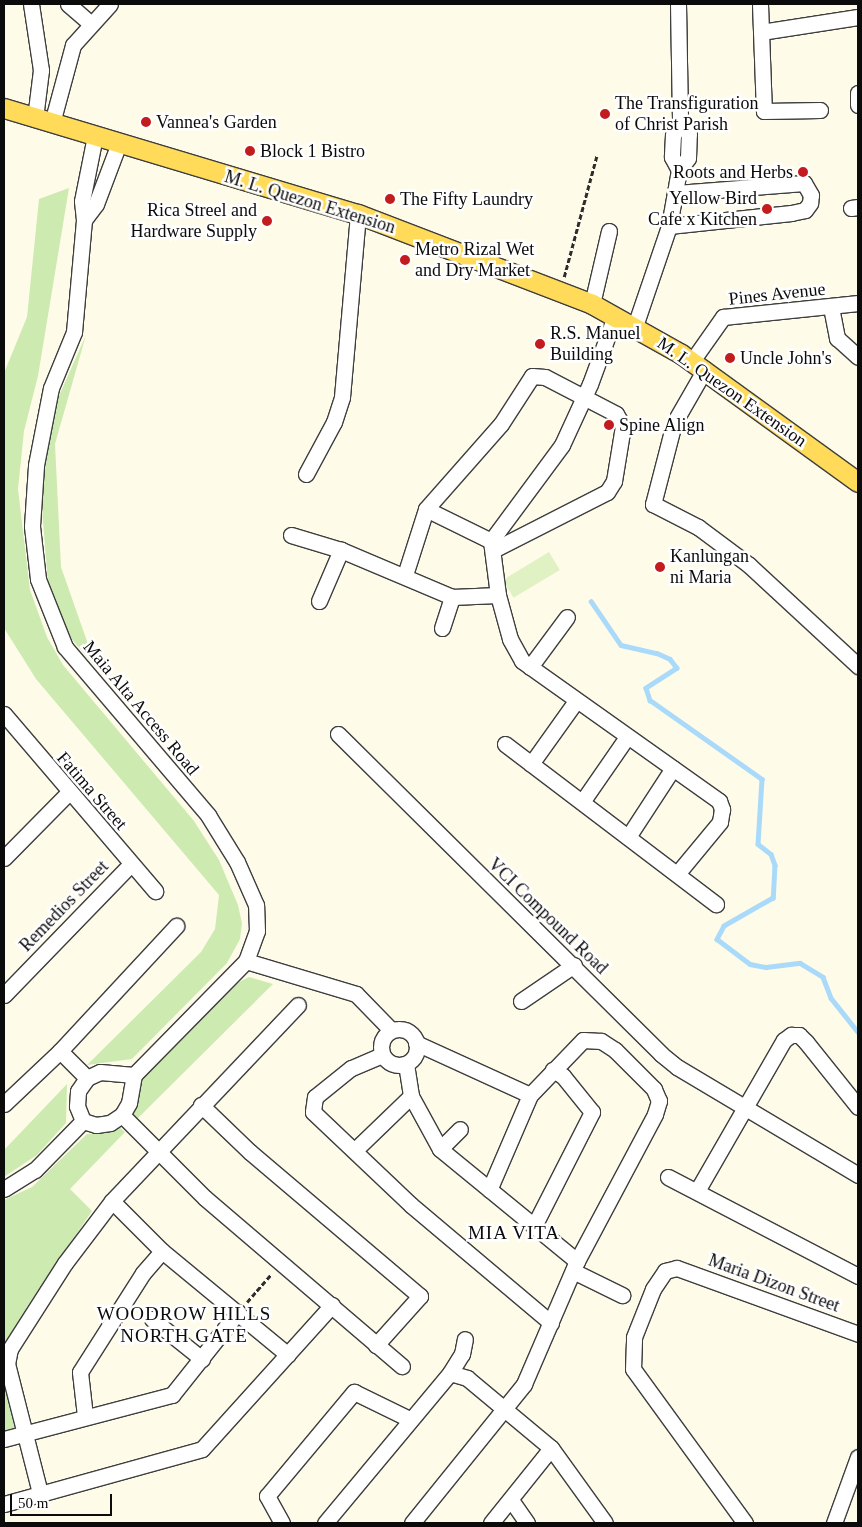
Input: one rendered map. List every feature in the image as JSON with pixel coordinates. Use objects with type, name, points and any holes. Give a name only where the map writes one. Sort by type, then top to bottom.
[{"type":"main road","name":"M. L. Quezon Extension","points":[[4,109],[358,214],[592,304],[636,326],[698,365],[858,482]]},
{"type":"street","points":[[31,4],[41,70],[44,121]]},
{"type":"street","points":[[68,4],[91,24]]},
{"type":"street","points":[[44,121],[73,45],[110,4]]},
{"type":"street","points":[[636,326],[669,226],[679,170],[672,157],[673,135],[680,123],[678,4]]},
{"type":"street","points":[[760,4],[764,107],[768,114],[820,110]]},
{"type":"street","points":[[761,32],[858,17]]},
{"type":"street","name":"Maia Alta Access Road","points":[[95,136],[82,201],[84,220],[74,332],[51,388],[36,465],[32,526],[38,579],[65,647],[208,815],[237,862],[256,905],[256,931],[246,960],[134,1075]]},
{"type":"street","name":"Maia Alta Access Road","points":[[84,220],[96,204],[119,144]]},
{"type":"street","points":[[669,226],[791,213],[805,210],[810,203],[810,195],[804,183],[676,193]]},
{"type":"street","points":[[306,474],[334,422],[342,397],[358,214]]},
{"type":"street","points":[[592,304],[609,231]]},
{"type":"street","name":"Pines Avenue","points":[[858,303],[724,317],[698,365],[674,423],[653,504],[698,527],[749,566],[858,666]]},
{"type":"street","points":[[831,306],[837,338],[858,357]]},
{"type":"street","points":[[615,316],[585,396],[562,445],[492,545],[498,596],[516,652],[530,667],[627,738],[713,794],[722,809],[720,822],[677,874]]},
{"type":"street","points":[[405,575],[426,509],[501,424],[532,376],[545,376],[616,414],[623,426],[611,487],[597,499],[492,545]]},
{"type":"street","points":[[426,509],[492,545]]},
{"type":"street","points":[[291,535],[342,550],[405,575],[452,597],[498,596]]},
{"type":"street","points":[[319,600],[342,550]]},
{"type":"street","points":[[442,628],[452,597]]},
{"type":"street","points":[[530,667],[567,617]]},
{"type":"street","points":[[531,764],[576,701]]},
{"type":"street","name":"Fatima Street","points":[[5,718],[68,793],[155,891]]},
{"type":"street","name":"VCI Compound Road","points":[[338,734],[382,781],[574,965],[661,1054],[858,1174]]},
{"type":"street","points":[[582,802],[627,738]]},
{"type":"street","points":[[505,744],[716,904]]},
{"type":"street","points":[[628,837],[673,768]]},
{"type":"street","points":[[4,858],[68,793]]},
{"type":"street","name":"Remedios Street","points":[[4,995],[131,864]]},
{"type":"street","points":[[4,1104],[60,1051],[176,926]]},
{"type":"street","points":[[246,960],[356,994],[391,1030],[405,1030],[416,1043],[530,1094]]},
{"type":"street","points":[[521,1001],[574,965]]},
{"type":"street","points":[[40,1493],[23,1434],[8,1364],[10,1349],[65,1264],[112,1201],[157,1150],[298,1005]]},
{"type":"street","points":[[391,1030],[381,1041],[382,1055],[392,1065],[406,1064],[416,1054],[416,1043]]},
{"type":"street","points":[[697,1191],[784,1040],[799,1035],[858,1107]]},
{"type":"street","points":[[412,1523],[505,1410],[524,1384],[575,1266],[659,1101],[654,1090],[615,1050],[601,1042],[584,1040],[530,1094],[489,1190]]},
{"type":"street","points":[[60,1051],[83,1074]]},
{"type":"street","points":[[382,1055],[351,1068],[315,1097],[312,1104],[313,1112],[411,1205],[551,1323]]},
{"type":"street","points":[[406,1064],[411,1096],[440,1149],[534,1226],[575,1266],[622,1295]]},
{"type":"street","points":[[534,1226],[592,1112],[563,1076],[553,1070]]},
{"type":"street","points":[[83,1074],[100,1072],[134,1075],[129,1103],[122,1115],[110,1123],[96,1125],[83,1121]]},
{"type":"street","points":[[83,1074],[78,1091],[77,1106],[83,1121]]},
{"type":"street","points":[[355,1150],[411,1096]]},
{"type":"street","points":[[201,1105],[250,1152],[420,1296],[376,1345]]},
{"type":"street","points":[[122,1115],[205,1198],[402,1366]]},
{"type":"street","points":[[4,1189],[35,1170],[83,1121]]},
{"type":"street","points":[[440,1149],[460,1129]]},
{"type":"street","points":[[668,1177],[858,1276]]},
{"type":"street","points":[[112,1201],[162,1251],[288,1355]]},
{"type":"street","points":[[85,1416],[80,1372],[142,1273],[162,1251]]},
{"type":"street","name":"Maria Dizon Street","points":[[746,1523],[633,1369],[634,1337],[653,1289],[665,1272],[677,1268],[858,1334]]},
{"type":"street","points":[[4,1504],[202,1449],[332,1305]]},
{"type":"street","points":[[4,1439],[172,1394],[238,1312]]},
{"type":"street","points":[[152,1320],[202,1359]]},
{"type":"street","points":[[324,1523],[409,1419],[450,1374],[462,1354],[465,1339]]},
{"type":"street","points":[[450,1374],[467,1378],[551,1448],[605,1523]]},
{"type":"street","points":[[282,1523],[267,1496],[354,1392],[409,1419]]},
{"type":"street","points":[[491,1523],[551,1448]]},
{"type":"street","points":[[834,1523],[858,1457]]},
{"type":"street","points":[[510,1500],[527,1523]]},
{"type":"path","points":[[565,272],[597,155]]},
{"type":"path","points":[[238,1312],[281,1263]]},
{"type":"green space","points":[[69,188],[38,376],[24,431],[18,489],[30,590],[47,637],[63,665],[194,821],[219,860],[238,905],[242,923],[240,939],[227,963],[132,1059],[87,1065],[201,952],[215,929],[219,895],[36,679],[4,628],[4,373],[27,317],[39,199]]},
{"type":"green space","points":[[86,335],[55,444],[61,567],[96,667],[69,636],[48,584],[40,483],[46,425]]},
{"type":"green space","points":[[549,552],[560,570],[514,598],[503,580]]},
{"type":"green space","points":[[249,977],[273,984],[136,1120],[132,1116],[137,1084],[237,983]]},
{"type":"green space","points":[[67,1084],[66,1123],[37,1155],[4,1177],[4,1150]]},
{"type":"green space","points":[[119,1127],[125,1132],[70,1189],[92,1211],[27,1307],[4,1348],[4,1200],[32,1187],[87,1134],[104,1133]]},
{"type":"green space","points":[[4,1380],[15,1429],[4,1432]]},
{"type":"waterway","points":[[591,601],[621,645],[657,653],[670,659],[677,668],[646,688],[650,700],[762,779],[758,844],[771,854],[775,865],[773,898],[724,926],[717,939],[750,964],[766,967],[800,963],[823,977],[831,998],[858,1032]]},
{"type":"place","name":"The Transfiguration of Christ Parish","points":[[605,114]]},
{"type":"place","name":"Vannea's Garden","points":[[146,122]]},
{"type":"place","name":"Block 1 Bistro","points":[[250,151]]},
{"type":"place","name":"Roots and Herbs","points":[[803,172]]},
{"type":"place","name":"The Fifty Laundry","points":[[390,199]]},
{"type":"place","name":"Yellow Bird Cafe x Kitchen","points":[[767,209]]},
{"type":"place","name":"Rica Streel and Hardware Supply","points":[[267,221]]},
{"type":"place","name":"Metro Rizal Wet and Dry Market","points":[[405,260]]},
{"type":"place","name":"R.S. Manuel Building","points":[[540,344]]},
{"type":"place","name":"Uncle John's","points":[[730,358]]},
{"type":"place","name":"Spine Align","points":[[609,425]]},
{"type":"place","name":"Kanlungan ni Maria","points":[[660,567]]},
{"type":"district","name":"MIA VITA","points":[[514,1233]]},
{"type":"district","name":"WOODROW HILLS NORTH GATE","points":[[184,1325]]}]
